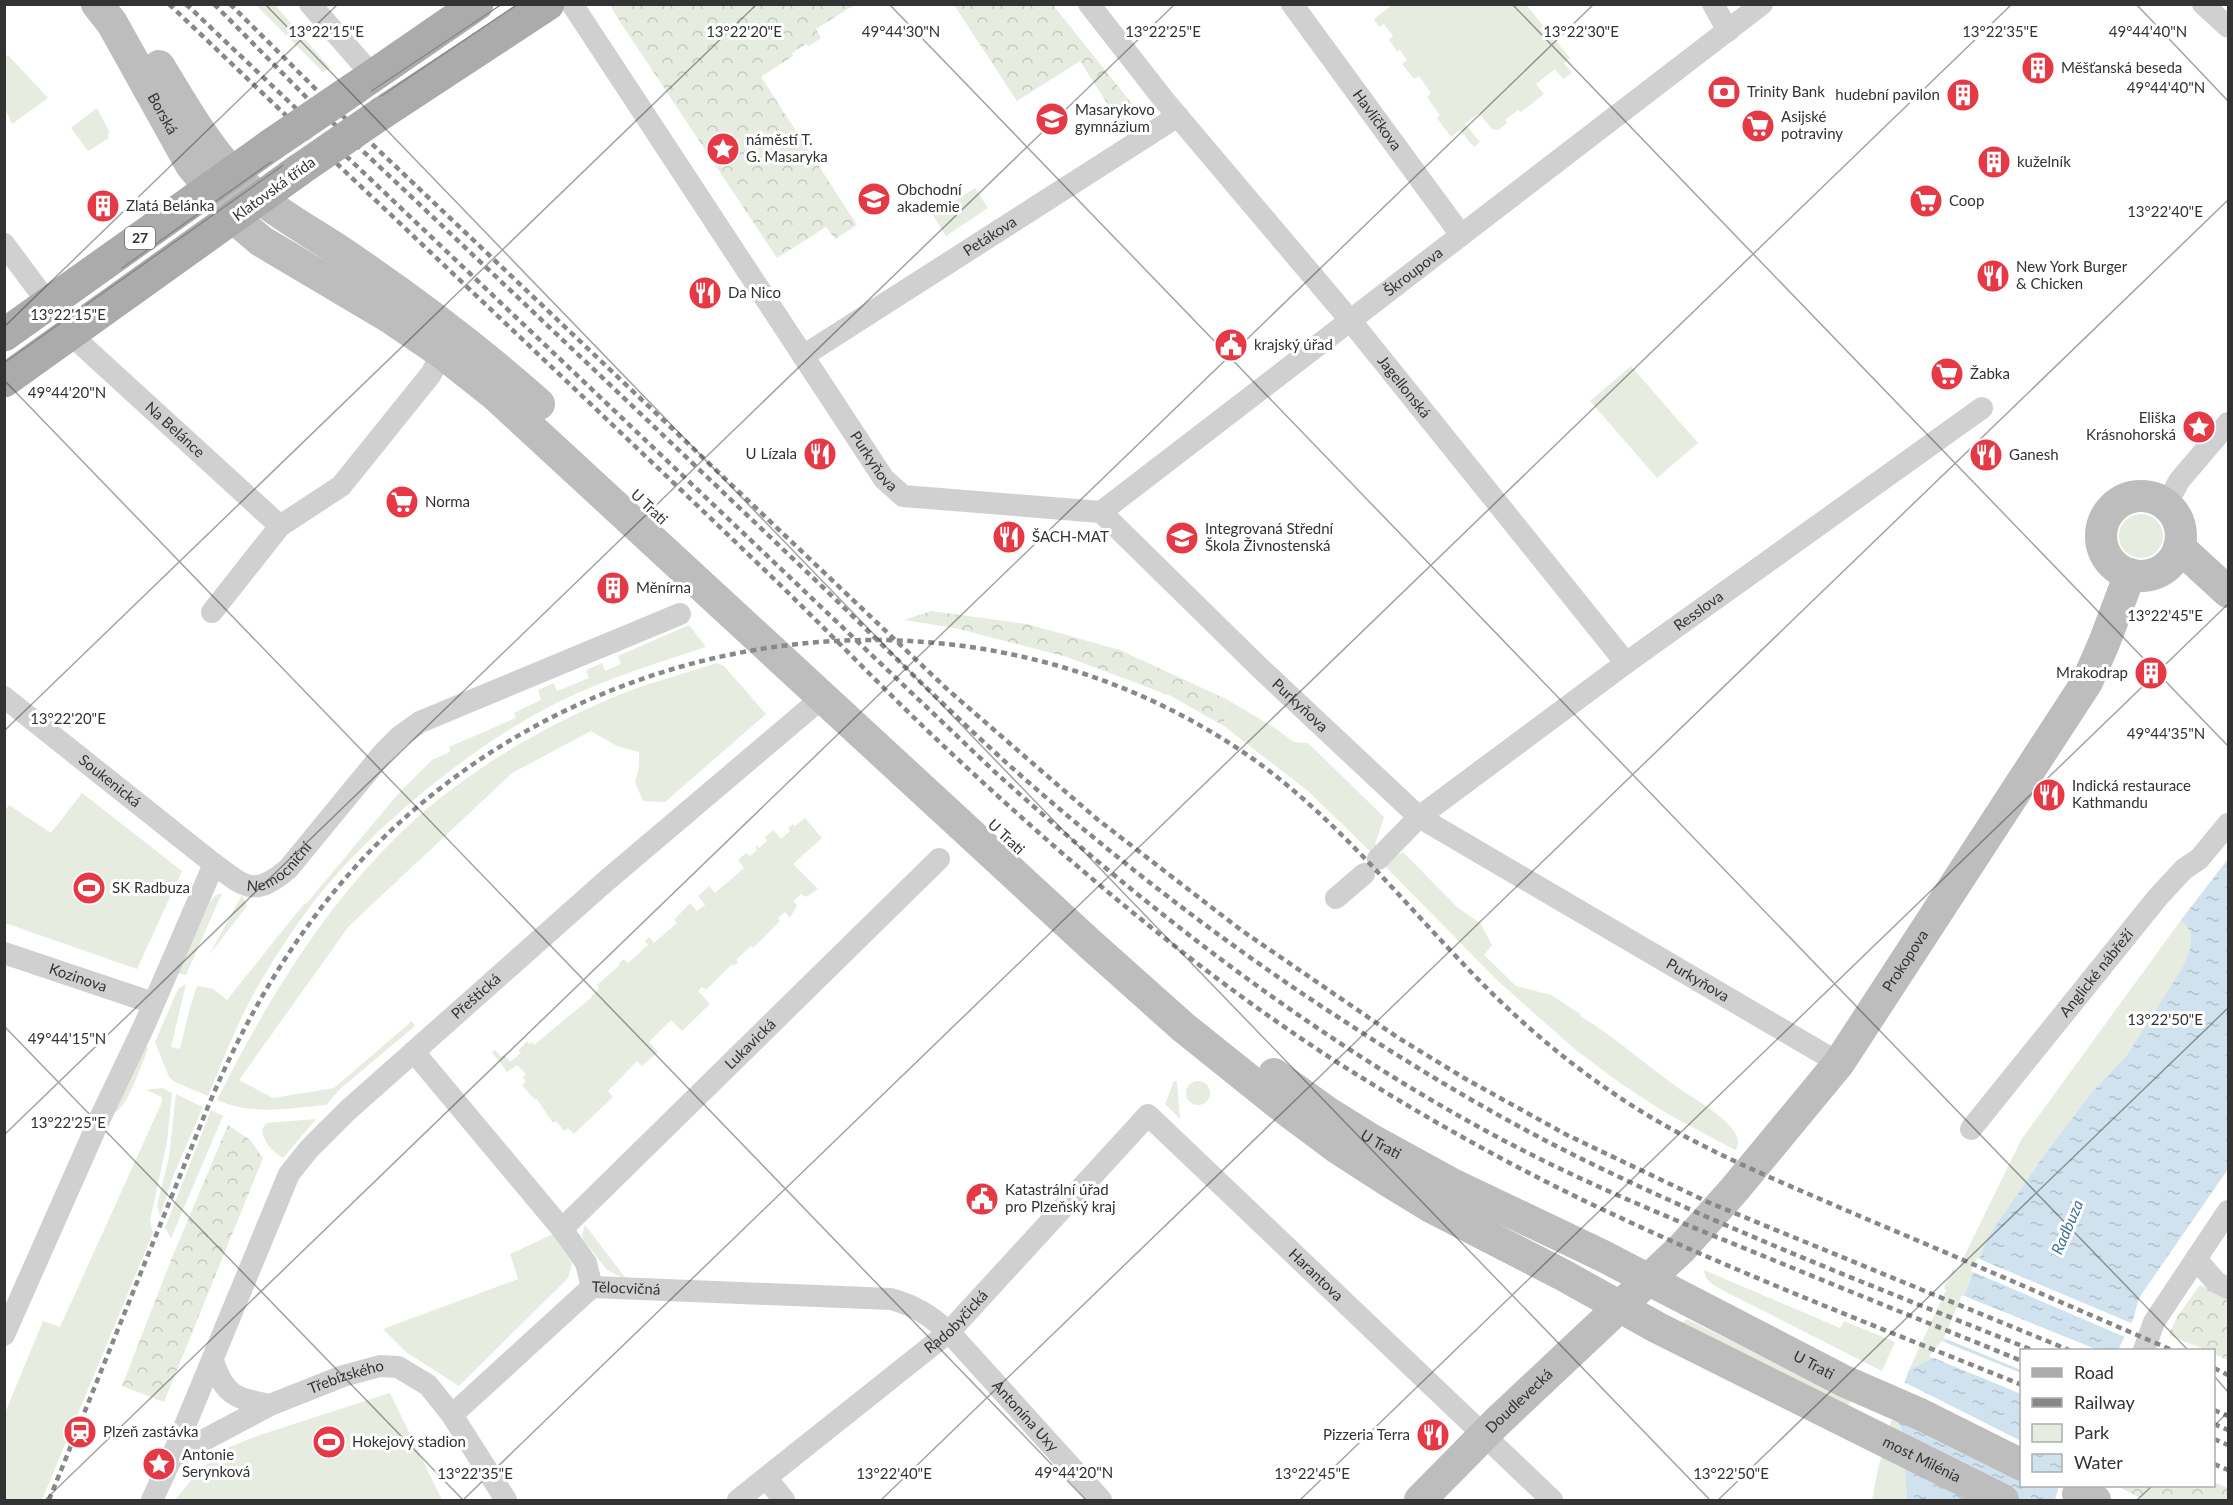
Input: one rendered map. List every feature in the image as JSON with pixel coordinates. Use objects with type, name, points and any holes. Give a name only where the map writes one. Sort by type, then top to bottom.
[{"type":"main road","name":"Borská","points":[[97,4],[112,23],[191,165],[220,181]]},
{"type":"main road","name":"Borská","points":[[120,4],[204,137],[234,218]]},
{"type":"main road","name":"27","points":[[4,335],[271,145],[477,4]]},
{"type":"main road","name":"Klatovská třída","points":[[4,381],[299,170],[548,4]]},
{"type":"main road","name":"U Trati","points":[[220,181],[260,199],[432,315],[498,368],[1173,992],[1230,1040],[1327,1112],[1403,1158],[1858,1387],[1922,1415],[2020,1464]]},
{"type":"main road","name":"U Trati","points":[[234,218],[261,241],[389,316],[442,353],[528,424],[1089,944],[1174,1020],[1289,1112],[1336,1147],[1431,1206],[1658,1328],[1841,1419]]},
{"type":"main road","points":[[2144,496],[2166,505],[2176,517],[2179,524],[2179,547],[2172,561],[2160,571],[2145,575],[2130,574],[2116,567],[2103,548],[2101,532],[2105,517],[2115,505],[2129,498],[2144,496]]},
{"type":"main road","points":[[2179,547],[2229,592]]},
{"type":"main road","name":"Prokopova","points":[[1620,1306],[1682,1248],[1734,1190],[1839,1063],[2087,682],[2130,574]]},
{"type":"main road","name":"Doudlevecká","points":[[1420,1500],[1483,1436],[1620,1306]]},
{"type":"main road","name":"most Milénia","points":[[1841,1419],[2003,1500]]},
{"type":"street","points":[[310,4],[364,82]]},
{"type":"street","points":[[572,4],[803,356]]},
{"type":"street","points":[[1089,4],[1178,116]]},
{"type":"street","name":"Havlíčkova","points":[[1292,4],[1461,235]]},
{"type":"street","points":[[1713,4],[1728,31]]},
{"type":"street","name":"Škroupova","points":[[1101,512],[1762,4]]},
{"type":"street","points":[[2203,4],[2229,27]]},
{"type":"street","name":"Petákova","points":[[803,356],[1178,116]]},
{"type":"street","name":"Jagellonská","points":[[1178,116],[1350,320],[1626,663]]},
{"type":"street","points":[[8,249],[48,303]]},
{"type":"street","name":"Na Belánce","points":[[70,334],[280,525]]},
{"type":"street","points":[[212,612],[280,525],[341,486],[431,374],[442,353]]},
{"type":"street","name":"Purkyňova","points":[[803,356],[884,479],[903,496],[1101,512],[1260,668],[1419,818],[1839,1063]]},
{"type":"street","name":"Resslova","points":[[1336,898],[1371,867],[1419,818],[1626,663],[1982,408]]},
{"type":"street","points":[[2166,505],[2180,481],[2229,423]]},
{"type":"street","name":"Nemocniční","points":[[214,864],[239,883],[255,888],[276,879],[288,869],[384,752],[399,737],[420,722],[680,614]]},
{"type":"street","name":"Soukenická","points":[[4,697],[214,864]]},
{"type":"street","name":"Přeštická","points":[[152,1500],[213,1360],[289,1174],[309,1149],[347,1111],[606,881],[823,697]]},
{"type":"street","name":"Anglické nábřeží","points":[[1971,1129],[2158,897],[2184,869],[2199,859],[2229,824]]},
{"type":"street","name":"Lukavická","points":[[562,1229],[939,859]]},
{"type":"street","points":[[4,1335],[214,864]]},
{"type":"street","name":"Kozinova","points":[[4,953],[153,1003]]},
{"type":"street","name":"Tělocvičná","points":[[414,1052],[562,1229],[586,1263],[592,1287],[891,1299],[927,1313],[949,1332]]},
{"type":"street","name":"Radobyčická","points":[[738,1500],[949,1332],[1148,1115]]},
{"type":"street","name":"Harantova","points":[[1148,1115],[1552,1500]]},
{"type":"street","points":[[2144,1349],[2154,1322],[2229,1211]]},
{"type":"street","points":[[2196,1259],[2216,1282],[2229,1288]]},
{"type":"street","points":[[452,1415],[592,1287]]},
{"type":"street","name":"Antonína Uxy","points":[[949,1332],[1101,1500]]},
{"type":"street","points":[[213,1360],[220,1381],[239,1399],[270,1405]]},
{"type":"street","name":"Třebízského","points":[[172,1457],[270,1405],[343,1376],[380,1366],[398,1367],[428,1385],[452,1415],[506,1500]]},
{"type":"street","points":[[767,1479],[784,1500]]},
{"type":"green space","points":[[256,5],[275,5],[330,68],[323,72]]},
{"type":"green space","name":"náměstí T. G. Masaryka","points":[[611,5],[854,5],[816,29],[821,38],[792,53],[793,56],[761,77],[857,225],[835,239],[826,227],[777,258]]},
{"type":"green space","points":[[954,5],[1053,5],[1133,105],[1135,111],[1131,118],[1121,125],[1080,61],[1017,101]]},
{"type":"green space","points":[[1392,5],[1526,5],[1570,58],[1564,63],[1572,73],[1563,79],[1555,69],[1536,84],[1544,94],[1521,112],[1518,110],[1505,120],[1507,123],[1498,130],[1492,129],[1479,113],[1465,124],[1480,142],[1474,147],[1460,130],[1451,137],[1437,118],[1440,115],[1427,97],[1431,93],[1419,76],[1414,79],[1402,64],[1407,60],[1389,40],[1393,36],[1384,24],[1379,27],[1374,19]]},
{"type":"green space","points":[[8,55],[48,98],[12,124],[5,108],[5,57]]},
{"type":"green space","points":[[97,108],[110,133],[107,134],[109,138],[88,151],[71,128]]},
{"type":"green space","points":[[975,188],[988,208],[946,236],[933,215]]},
{"type":"green space","points":[[1631,366],[1698,443],[1657,478],[1590,401]]},
{"type":"green space","points":[[2141,514],[2156,521],[2163,536],[2156,551],[2141,558],[2126,551],[2119,536],[2126,521]]},
{"type":"green space","points":[[931,611],[1027,624],[1120,650],[1226,699],[1224,726],[1171,696],[1067,657],[955,628],[904,620]]},
{"type":"green space","points":[[689,625],[706,647],[642,668],[558,702],[511,728],[458,765],[405,807],[337,874],[292,931],[247,1006],[208,1096],[175,1082],[169,1077],[155,1042],[178,989],[186,984],[171,1047],[180,1049],[197,986],[213,989],[227,1000],[304,904],[398,794],[432,760],[450,752],[449,747],[516,718],[514,713],[541,700],[538,690],[554,683],[557,691],[589,678],[586,670],[602,663],[605,671],[621,664],[618,656]]},
{"type":"green space","points":[[717,663],[724,666],[766,714],[665,802],[643,801],[635,782],[639,767],[639,752],[617,746],[591,731],[512,773],[349,926],[239,1080],[273,1098],[334,1088],[412,1021],[415,1026],[341,1088],[326,1105],[257,1109],[230,1105],[217,1100],[258,1022],[331,911],[389,844],[421,814],[489,763],[588,708],[652,683]]},
{"type":"green space","points":[[1226,699],[1294,742],[1308,743],[1384,817],[1375,844],[1391,859],[1403,852],[1458,908],[1480,923],[1492,945],[1484,955],[1516,986],[1551,995],[1674,1085],[1715,1112],[1737,1136],[1738,1143],[1735,1150],[1666,1113],[1620,1083],[1577,1051],[1500,983],[1308,791],[1224,726]]},
{"type":"green space","name":"SK Radbuza","points":[[82,793],[182,871],[137,969],[5,923],[4,812],[9,805],[51,833]]},
{"type":"green space","points":[[805,818],[822,838],[793,864],[818,889],[806,897],[801,894],[793,901],[797,905],[790,918],[785,912],[778,918],[780,921],[753,948],[751,946],[736,960],[738,962],[734,966],[732,964],[706,990],[702,987],[698,991],[710,1004],[682,1031],[671,1020],[649,1042],[658,1052],[642,1066],[637,1061],[608,1091],[613,1097],[574,1134],[568,1128],[564,1131],[556,1121],[553,1123],[537,1099],[535,1100],[522,1085],[526,1081],[523,1077],[526,1074],[517,1065],[507,1072],[492,1052],[495,1050],[501,1057],[504,1055],[510,1062],[521,1053],[518,1051],[527,1041],[534,1045],[592,997],[599,989],[597,985],[620,965],[619,963],[624,959],[628,963],[648,945],[645,941],[649,937],[654,943],[677,923],[674,920],[690,903],[697,911],[705,905],[698,896],[709,886],[715,893],[744,868],[738,860],[746,853],[750,856],[757,850],[755,847],[759,848],[767,841],[765,837],[773,830],[781,839],[790,831],[788,828],[793,824],[795,826]]},
{"type":"green space","points":[[222,893],[186,975],[177,973],[210,902]]},
{"type":"green space","points":[[242,895],[247,906],[209,955]]},
{"type":"green space","points":[[2181,920],[2191,932],[2190,949],[2184,967],[2127,1055],[2093,1091],[1948,1338],[1934,1357],[1909,1370],[1946,1290],[1944,1288],[1953,1269],[1957,1271],[2021,1140]]},
{"type":"green space","points":[[145,1043],[148,1049],[134,1085],[119,1110],[114,1113]]},
{"type":"green space","points":[[1174,1081],[1177,1082],[1180,1119],[1165,1104]]},
{"type":"green space","points":[[1198,1081],[1206,1085],[1210,1093],[1206,1101],[1198,1105],[1190,1101],[1186,1093],[1190,1085]]},
{"type":"green space","points":[[162,1088],[172,1093],[167,1142],[150,1221],[153,1233],[42,1500],[5,1500],[5,1413],[43,1321],[60,1327],[162,1102],[162,1097],[146,1090]]},
{"type":"green space","points":[[176,1094],[203,1107],[173,1176],[160,1217],[157,1205],[169,1157]]},
{"type":"green space","points":[[211,1110],[223,1116],[171,1238],[165,1228]]},
{"type":"green space","points":[[316,1119],[283,1158],[269,1146],[264,1138],[262,1129],[267,1123]]},
{"type":"green space","points":[[228,1125],[250,1140],[263,1158],[164,1402],[122,1386],[171,1260]]},
{"type":"green space","points":[[585,1225],[627,1280],[607,1270],[584,1241],[582,1235]]},
{"type":"green space","points":[[553,1234],[572,1264],[568,1278],[459,1386],[406,1352],[383,1329],[518,1279],[510,1254]]},
{"type":"green space","points":[[1704,1270],[1840,1328],[1844,1321],[1895,1342],[1882,1371],[1716,1287],[1709,1281]]},
{"type":"green space","points":[[2200,1285],[2228,1298],[2228,1360],[2215,1354],[2215,1349],[2204,1349],[2169,1335],[2177,1317]]},
{"type":"green space","points":[[1687,1319],[1851,1401],[1847,1408],[1679,1325]]},
{"type":"green space","name":"Hokejový stadion","points":[[390,1393],[442,1500],[175,1500],[198,1472],[227,1448]]},
{"type":"green space","points":[[1894,1412],[1903,1433],[1907,1500],[1872,1500],[1878,1469]]},
{"type":"green space","points":[[2215,1482],[2228,1488],[2228,1500],[2144,1500],[2119,1487],[2215,1487]]},
{"type":"water","name":"Radbuza","points":[[2228,859],[2228,1169],[2139,1298],[2133,1320],[2118,1349],[2020,1349],[2020,1487],[2059,1487],[2055,1500],[1907,1500],[1903,1433],[1894,1412],[1909,1370],[1934,1357],[1948,1337],[1988,1237],[2045,1154],[2093,1091],[2127,1055],[2183,967],[2190,949],[2191,932],[2181,920]]},
{"type":"pier","points":[[1977,1258],[2131,1323],[2135,1321],[2126,1344],[2123,1342],[2125,1337],[1971,1271]]},
{"type":"pier","points":[[1962,1295],[2096,1349],[2020,1349],[2020,1370],[1944,1338]]},
{"type":"pier","points":[[1942,1341],[2020,1373],[2020,1394],[1929,1356]]},
{"type":"pier","points":[[1902,1381],[2020,1440],[2020,1477],[1891,1411]]},
{"type":"tram line","points":[[122,268],[364,96],[502,4]]},
{"type":"tram line","points":[[4,363],[371,103],[518,4]]},
{"type":"railway","points":[[169,4],[623,434],[949,751],[1042,836],[1188,957],[1290,1031],[1343,1066],[1445,1127],[1550,1184],[1720,1262],[2020,1384]]},
{"type":"railway","points":[[186,4],[996,773],[1111,873],[1232,967],[1293,1012],[1357,1054],[1422,1094],[1522,1150],[1660,1214],[2020,1360]]},
{"type":"railway","points":[[214,4],[315,106],[984,743],[1050,801],[1172,900],[1300,992],[1403,1059],[1493,1112],[1555,1145],[1696,1212],[1864,1283],[2029,1349]]},
{"type":"railway","points":[[230,4],[353,126],[948,690],[1097,819],[1241,930],[1397,1037],[1464,1078],[1567,1135],[1710,1203],[2067,1349]]},
{"type":"railway","points":[[49,1500],[223,1073],[258,1004],[278,971],[299,938],[347,877],[373,848],[464,770],[566,710],[676,668],[790,645],[906,641],[1022,657],[1134,693],[1240,750],[1304,799],[1362,855],[1508,1009],[1566,1059],[1628,1103],[1685,1136],[1744,1165],[2170,1349]]},
{"type":"railway","points":[[2215,1368],[2228,1375]]},
{"type":"railway","points":[[2215,1410],[2228,1416]]},
{"type":"railway","points":[[2215,1424],[2228,1430]]},
{"type":"railway","points":[[2215,1439],[2228,1445]]},
{"type":"railway","points":[[2215,1464],[2228,1470]]},
{"type":"place","name":"Měšťanská beseda","points":[[2038,68]]},
{"type":"place","name":"Trinity Bank","points":[[1724,92]]},
{"type":"place","name":"hudební pavilon","points":[[1963,95]]},
{"type":"place","name":"Masarykovo gymnázium","points":[[1052,119]]},
{"type":"place","name":"Asijské potraviny","points":[[1758,126]]},
{"type":"place","name":"náměstí T. G. Masaryka","points":[[723,149]]},
{"type":"place","name":"kuželník","points":[[1994,162]]},
{"type":"place","name":"Obchodní akademie","points":[[874,199]]},
{"type":"place","name":"Coop","points":[[1926,201]]},
{"type":"place","name":"Zlatá Belánka","points":[[103,206]]},
{"type":"place","name":"New York Burger & Chicken","points":[[1993,276]]},
{"type":"place","name":"Da Nico","points":[[705,293]]},
{"type":"place","name":"krajský úřad","points":[[1231,345]]},
{"type":"place","name":"Žabka","points":[[1947,374]]},
{"type":"place","name":"Eliška Krásnohorská","points":[[2199,427]]},
{"type":"place","name":"U Lízala","points":[[820,454]]},
{"type":"place","name":"Ganesh","points":[[1986,455]]},
{"type":"place","name":"Norma","points":[[402,502]]},
{"type":"place","name":"ŠACH-MAT","points":[[1009,537]]},
{"type":"place","name":"Integrovaná Střední Škola Živnostenská","points":[[1182,538]]},
{"type":"place","name":"Měnírna","points":[[613,588]]},
{"type":"place","name":"Mrakodrap","points":[[2151,673]]},
{"type":"place","name":"Indická restaurace Kathmandu","points":[[2049,795]]},
{"type":"place","name":"SK Radbuza","points":[[89,888]]},
{"type":"place","name":"Katastrální úřad pro Plzeňský kraj","points":[[982,1199]]},
{"type":"place","name":"Plzeň zastávka","points":[[80,1432]]},
{"type":"place","name":"Pizzeria Terra","points":[[1433,1435]]},
{"type":"place","name":"Hokejový stadion","points":[[329,1442]]},
{"type":"place","name":"Antonie Serynková","points":[[159,1464]]}]
